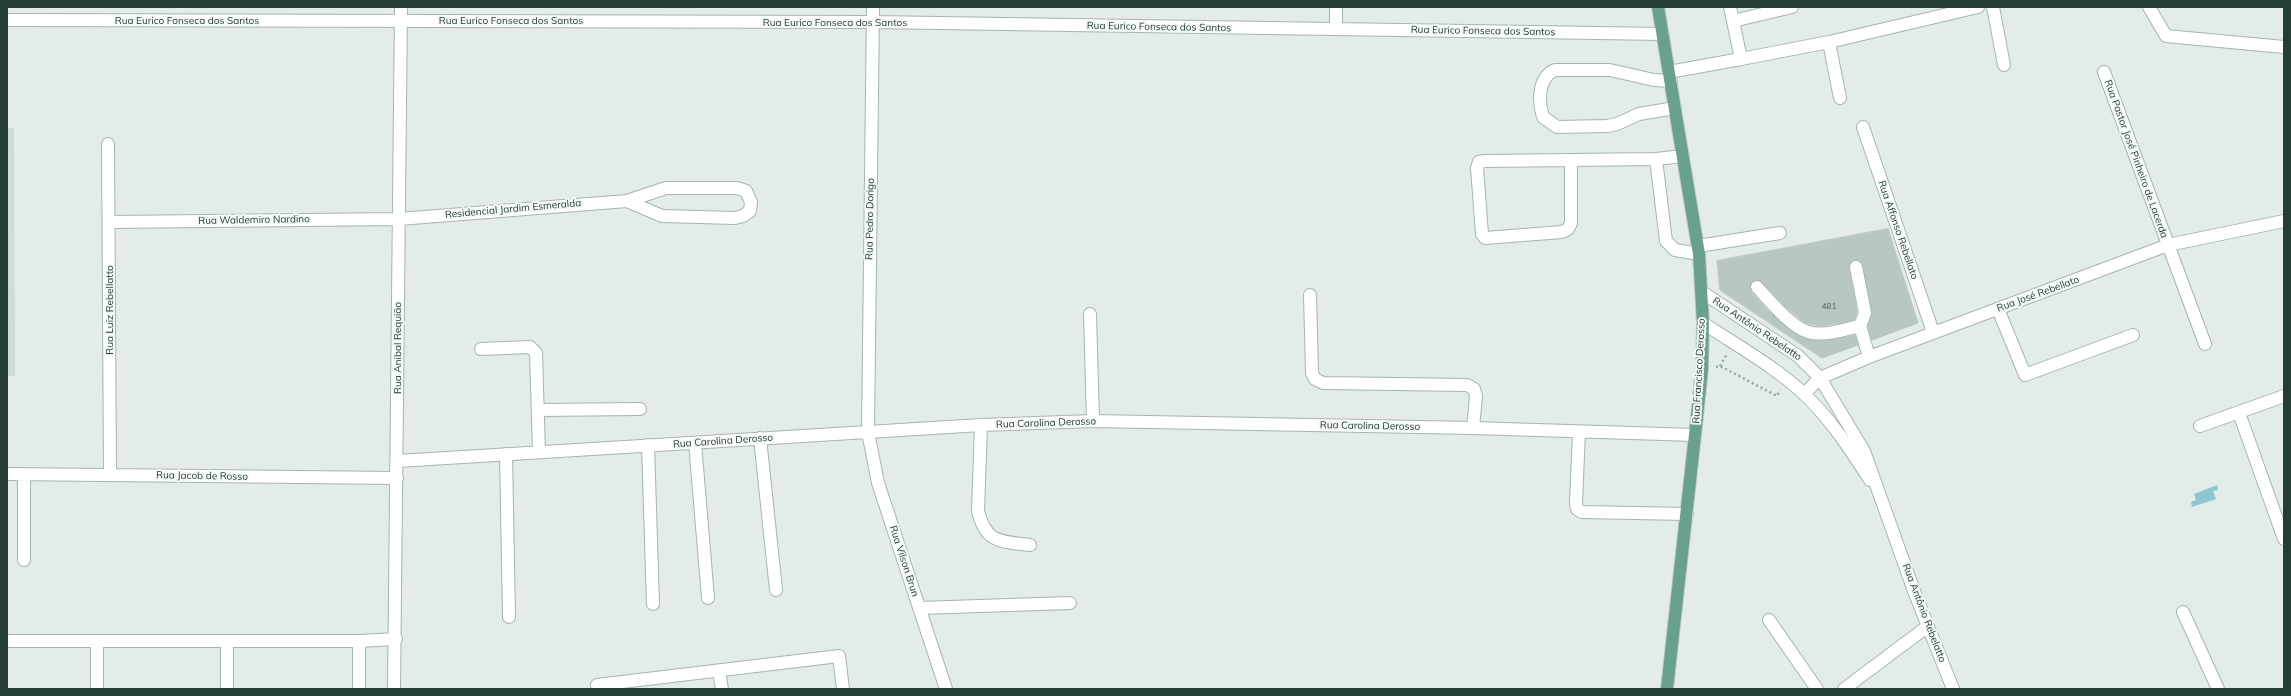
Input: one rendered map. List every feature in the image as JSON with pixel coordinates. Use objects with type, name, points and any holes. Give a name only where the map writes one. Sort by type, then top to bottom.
[{"type":"main road","name":"Rua Francisco Derosso","points":[[1658,7],[1699,250],[1703,323],[1702,369],[1667,689]]},
{"type":"street","name":"Rua Anibal Requião","points":[[394,689],[398,461],[401,7]]},
{"type":"street","name":"Rua Pedro Dorigo","points":[[868,432],[873,7]]},
{"type":"street","points":[[1336,7],[1336,29]]},
{"type":"street","points":[[1730,7],[1741,59]]},
{"type":"street","points":[[1733,21],[1792,7]]},
{"type":"street","points":[[1675,108],[1640,114],[1617,124],[1607,126],[1557,127],[1549,123],[1543,117],[1540,108],[1543,80],[1548,73],[1555,70],[1610,70],[1654,80],[1741,59],[1829,42],[1978,7]]},
{"type":"street","points":[[1993,7],[2004,65]]},
{"type":"street","points":[[2149,7],[2166,36],[2284,47]]},
{"type":"street","name":"Rua Eurico Fonseca dos Santos","points":[[7,20],[873,22],[1663,34]]},
{"type":"street","points":[[1829,42],[1840,98]]},
{"type":"street","name":"Rua Pastor José Pinheiro de Lacerda","points":[[2104,72],[2205,344]]},
{"type":"street","name":"Rua Affonso Rebellato","points":[[1863,127],[1933,332]]},
{"type":"street","name":"Rua Luiz Rebellatto","points":[[108,144],[110,222],[110,476]]},
{"type":"street","points":[[1571,161],[1571,222],[1568,229],[1562,232],[1485,238],[1482,234],[1481,227],[1477,168],[1479,162],[1656,159],[1683,156]]},
{"type":"street","points":[[1656,159],[1666,241],[1675,250],[1699,250],[1780,233]]},
{"type":"street","name":"Residencial Jardim Esmeralda","points":[[399,219],[627,201],[666,188],[737,188],[746,192],[751,202],[750,211],[744,216],[735,218],[662,216],[627,201]]},
{"type":"street","name":"Rua Waldemiro Nardino","points":[[110,222],[399,219]]},
{"type":"street","name":"Rua José Rebellato","points":[[1804,394],[1820,378],[1869,357],[2168,246],[2284,221]]},
{"type":"street","points":[[1856,267],[1865,313],[1860,326],[1869,357]]},
{"type":"street","points":[[1757,287],[1798,327],[1808,332],[1821,333],[1860,326]]},
{"type":"street","name":"Rua Antônio Rebelatto","points":[[1702,292],[1798,356],[1820,378],[1864,451],[1878,493],[1951,688]]},
{"type":"street","points":[[1310,295],[1312,373],[1315,379],[1322,383],[1467,385],[1474,389],[1476,396],[1473,428]]},
{"type":"street","points":[[1998,309],[2025,375],[2133,335]]},
{"type":"street","points":[[1090,314],[1093,421]]},
{"type":"street","name":"Rua Antônio Rebelatto","points":[[1703,323],[1788,380],[1804,394],[1835,429],[1878,493]]},
{"type":"street","points":[[480,349],[530,347],[536,353],[539,452]]},
{"type":"street","points":[[2200,426],[2284,396]]},
{"type":"street","points":[[538,410],[640,409]]},
{"type":"street","points":[[2238,413],[2283,534]]},
{"type":"street","name":"Rua Carolina Derosso","points":[[398,461],[981,425],[1093,421],[1473,428],[1695,435]]},
{"type":"street","points":[[981,425],[978,511],[981,522],[990,536],[997,541],[1030,545]]},
{"type":"street","name":"Rua Vilson Brun","points":[[868,432],[878,483],[946,689]]},
{"type":"street","points":[[1579,432],[1577,509],[1582,512],[1687,514]]},
{"type":"street","points":[[760,438],[776,590]]},
{"type":"street","points":[[695,442],[708,598]]},
{"type":"street","points":[[648,446],[653,604]]},
{"type":"street","points":[[506,454],[509,616]]},
{"type":"street","name":"Rua Jacob de Rosso","points":[[7,474],[397,478]]},
{"type":"street","points":[[24,474],[24,560]]},
{"type":"street","points":[[919,608],[1070,603]]},
{"type":"street","points":[[2183,612],[2218,689]]},
{"type":"street","points":[[1769,620],[1817,689]]},
{"type":"street","points":[[1844,689],[1928,626]]},
{"type":"street","points":[[7,642],[359,641],[396,639]]},
{"type":"street","points":[[97,641],[97,689]]},
{"type":"street","points":[[359,641],[359,689]]},
{"type":"street","points":[[227,642],[227,689]]},
{"type":"street","points":[[598,689],[597,685],[720,672],[839,656],[843,689]]},
{"type":"street","points":[[720,672],[722,689]]},
{"type":"path","points":[[1702,369],[1715,370],[1716,366],[1720,366],[1777,396],[1788,380]]},
{"type":"shaded area","points":[[7,128],[14,128],[15,376],[7,376]]},
{"type":"water","points":[[2217,485],[2218,490],[2213,491],[2216,499],[2192,507],[2191,502],[2196,500],[2194,494]]},
{"type":"building","points":[[1888,229],[1918,323],[1872,340],[1868,326],[1872,312],[1863,266],[1858,260],[1851,262],[1849,268],[1857,312],[1854,320],[1820,326],[1805,323],[1786,307],[1762,282],[1755,280],[1750,284],[1751,292],[1768,311],[1798,336],[1821,341],[1855,335],[1858,345],[1822,358],[1720,290],[1717,261]]}]
